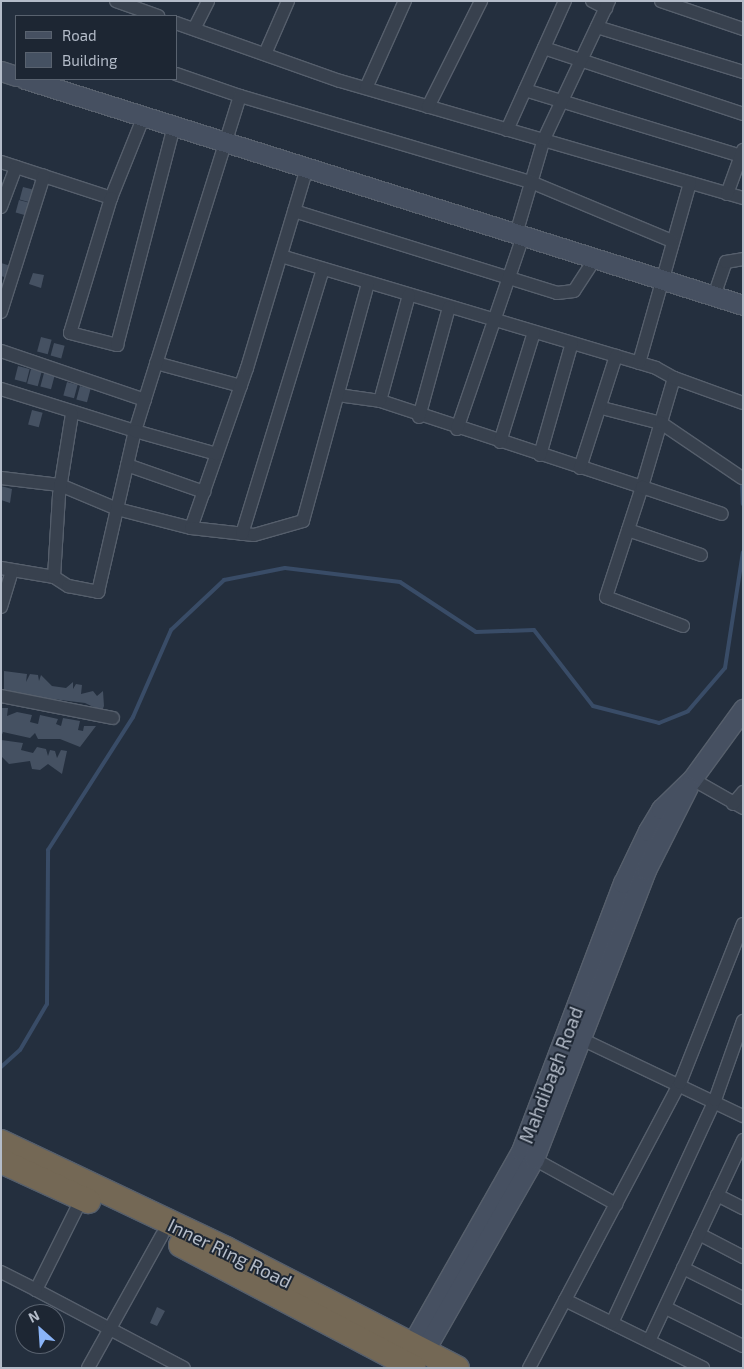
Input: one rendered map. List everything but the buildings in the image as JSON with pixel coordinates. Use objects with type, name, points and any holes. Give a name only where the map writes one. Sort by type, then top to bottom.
[{"type":"highway","name":"Inner Ring Road","points":[[1,1142],[411,1359]]},
{"type":"highway","name":"Inner Ring Road","points":[[1,1160],[162,1235],[411,1359],[457,1368]]},
{"type":"street","points":[[116,1],[130,4],[156,15]]},
{"type":"street","points":[[194,29],[208,1]]},
{"type":"street","points":[[265,54],[288,1]]},
{"type":"street","points":[[366,88],[405,1]]},
{"type":"street","points":[[428,107],[482,1]]},
{"type":"street","points":[[507,130],[565,1]]},
{"type":"street","points":[[457,429],[508,281],[531,182],[544,139],[608,5],[592,1]]},
{"type":"street","points":[[661,1],[743,29]]},
{"type":"street","points":[[178,24],[366,88],[743,198]]},
{"type":"street","points":[[597,27],[743,72]]},
{"type":"street","points":[[544,48],[580,62],[743,114]]},
{"type":"street","points":[[1,71],[15,76]]},
{"type":"street","points":[[178,75],[240,96],[531,182],[672,241]]},
{"type":"street","points":[[28,80],[743,305]]},
{"type":"street","points":[[525,90],[742,153],[727,194]]},
{"type":"street","points":[[1,607],[7,570],[54,577],[68,586],[98,592],[135,431],[228,143],[240,96]]},
{"type":"street","points":[[144,116],[111,198],[70,333],[117,345],[174,126]]},
{"type":"street","points":[[1,162],[111,198]]},
{"type":"street","points":[[1,207],[16,167]]},
{"type":"street","points":[[192,528],[241,386],[307,168]]},
{"type":"street","points":[[1,312],[44,176]]},
{"type":"street","points":[[639,364],[661,280],[690,183]]},
{"type":"street","points":[[294,211],[508,281],[569,294],[595,259]]},
{"type":"street","points":[[280,256],[616,356],[743,403]]},
{"type":"street","points":[[714,296],[726,262],[743,259]]},
{"type":"street","points":[[242,534],[323,269]]},
{"type":"street","points":[[1,478],[60,485],[117,509],[192,528],[254,535],[303,521],[368,283]]},
{"type":"street","points":[[380,402],[409,295]]},
{"type":"street","points":[[418,416],[449,307]]},
{"type":"street","points":[[500,442],[534,332]]},
{"type":"street","points":[[540,455],[572,344]]},
{"type":"street","points":[[1,351],[145,400]]},
{"type":"street","points":[[580,468],[602,408],[616,356]]},
{"type":"street","points":[[156,362],[241,386]]},
{"type":"street","points":[[674,378],[642,487],[606,597],[683,626]]},
{"type":"street","points":[[1,388],[72,414],[217,454]]},
{"type":"street","points":[[338,395],[380,402],[457,429],[722,514]]},
{"type":"street","points":[[602,408],[661,423],[742,478]]},
{"type":"street","points":[[54,577],[60,485],[72,414]]},
{"type":"street","points":[[127,465],[204,492]]},
{"type":"street","points":[[628,530],[701,555]]},
{"type":"street","points":[[1,696],[113,718]]},
{"type":"street","name":"Mahdibagh Road","points":[[411,1359],[534,1159],[635,857],[661,808],[692,779],[743,709]]},
{"type":"street","points":[[692,779],[738,806],[743,792]]},
{"type":"street","points":[[529,1368],[680,1082],[743,924]]},
{"type":"street","points":[[612,1323],[715,1100],[743,1021]]},
{"type":"street","points":[[576,1036],[680,1082],[743,1116]]},
{"type":"street","name":"Mahdibagh Road","points":[[411,1359],[509,1176],[576,1036]]},
{"type":"street","points":[[649,1341],[717,1195],[738,1164],[743,1140]]},
{"type":"street","points":[[534,1159],[616,1204]]},
{"type":"street","points":[[717,1195],[743,1208]]},
{"type":"street","points":[[36,1290],[82,1198]]},
{"type":"street","points":[[699,1234],[743,1256]]},
{"type":"street","points":[[88,1368],[162,1235]]},
{"type":"street","points":[[683,1268],[743,1298]]},
{"type":"street","points":[[1,1272],[184,1368]]},
{"type":"street","points":[[565,1300],[703,1368]]},
{"type":"street","points":[[666,1308],[743,1346]]},
{"type":"waterway","points":[[742,481],[743,504]]},
{"type":"waterway","points":[[1,1067],[20,1050],[47,1004],[48,850],[133,717],[171,630],[224,580],[285,568],[400,582],[476,632],[534,630],[593,706],[659,723],[688,711],[725,668],[743,552]]}]
